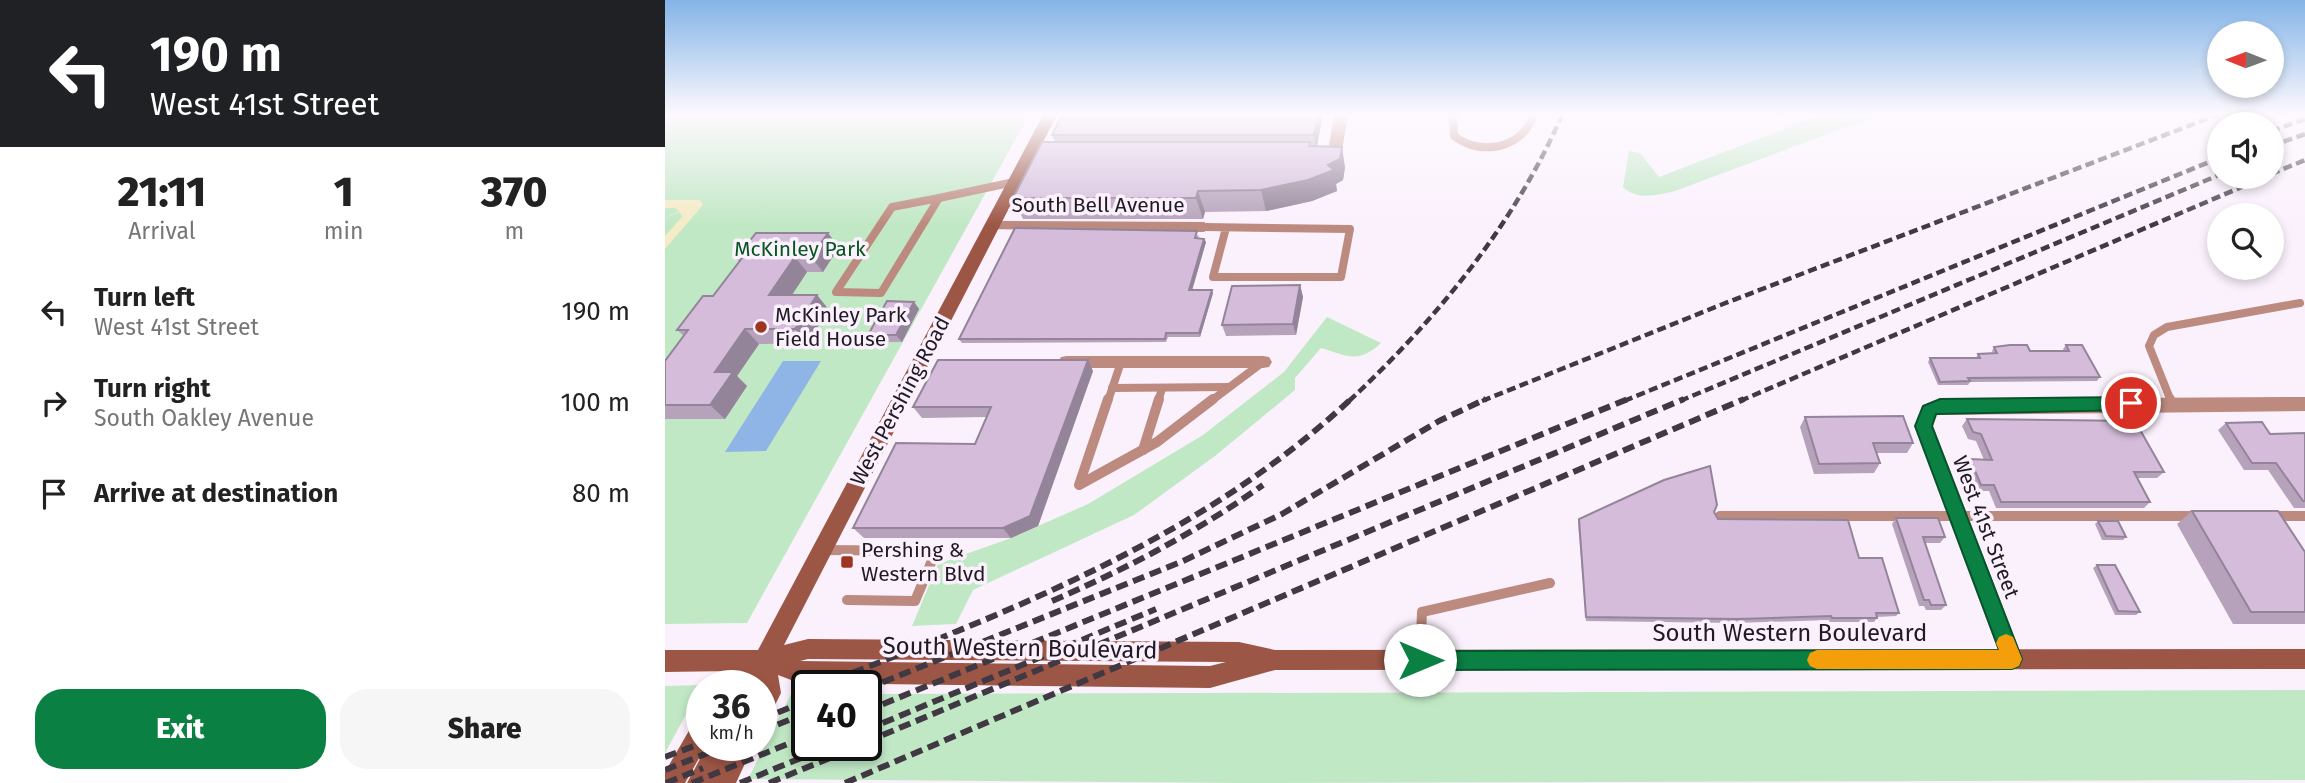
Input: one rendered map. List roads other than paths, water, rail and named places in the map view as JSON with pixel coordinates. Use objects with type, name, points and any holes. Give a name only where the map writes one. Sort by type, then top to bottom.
[{"type":"street","name":"West Pershing Road","points":[[760,670],[1030,152]]},
{"type":"street","points":[[1307,156],[1335,156],[1336,152]]},
{"type":"street","points":[[1028,156],[1049,156]]},
{"type":"street","name":"South Bell Avenue","points":[[992,226],[1204,227]]},
{"type":"street","points":[[921,362],[946,362]]},
{"type":"street","points":[[1043,362],[1263,362]]},
{"type":"street","points":[[2172,404],[2305,404]]},
{"type":"street","name":"West 41st Street","points":[[2012,659],[1924,426],[1929,410],[1940,406],[2172,404]]},
{"type":"street","name":"South Western Boulevard","points":[[665,661],[765,660],[799,672],[1210,677],[1275,660],[2305,659]]},
{"type":"street","points":[[752,670],[765,660],[767,670]]},
{"type":"street","points":[[672,783],[686,758]]},
{"type":"street","points":[[699,783],[711,761]]},
{"type":"street","points":[[723,783],[734,761]]},
{"type":"lane","points":[[939,198],[881,293],[836,292],[893,207],[1014,182]]},
{"type":"lane","points":[[1204,227],[1350,229],[1341,277],[1213,277],[1226,228]]},
{"type":"lane","points":[[2172,404],[2149,346],[2154,335],[2167,327],[2299,303]]},
{"type":"lane","points":[[1121,362],[1079,485],[1157,442],[1263,362]]},
{"type":"lane","points":[[1112,388],[1229,387]]},
{"type":"lane","points":[[1143,450],[1162,389]]},
{"type":"lane","points":[[1720,516],[2212,516]]},
{"type":"lane","points":[[2265,516],[2305,516]]},
{"type":"lane","points":[[823,550],[936,551],[915,601],[846,600]]},
{"type":"lane","points":[[1420,660],[1422,612],[1550,583]]},
{"type":"water","points":[[783,361],[821,361],[766,451],[725,452]]},
{"type":"railway","points":[[1349,401],[1412,338],[1470,269],[1521,195],[1545,152]]},
{"type":"railway","points":[[1482,401],[1723,304],[2121,152]]},
{"type":"railway","points":[[2284,169],[2305,160]]},
{"type":"railway","points":[[1624,401],[2207,163]]},
{"type":"railway","points":[[1680,401],[2207,180]]},
{"type":"railway","points":[[1740,401],[2237,189]]},
{"type":"railway","points":[[860,670],[1031,600],[1166,532],[1231,493],[1293,449],[1351,399]]},
{"type":"railway","points":[[882,683],[1183,561],[1282,514],[1439,421],[1486,399]]},
{"type":"railway","points":[[882,704],[1628,399]]},
{"type":"railway","points":[[882,735],[1684,399]]},
{"type":"railway","points":[[845,783],[1744,399]]},
{"type":"railway","points":[[1052,601],[1161,549],[1263,485]]},
{"type":"railway","points":[[882,723],[1156,609]]},
{"type":"railway","points":[[777,713],[791,707]]},
{"type":"railway","points":[[777,725],[791,719]]},
{"type":"railway","points":[[692,783],[791,743]]},
{"type":"railway","points":[[665,757],[686,749]]},
{"type":"railway","points":[[665,770],[688,761]]},
{"type":"railway","points":[[740,783],[794,761]]},
{"type":"railway","points":[[769,783],[823,761]]},
{"type":"railway","points":[[666,783],[703,768]]},
{"type":"place","name":"McKinley Park Field House","points":[[761,327]]},
{"type":"place","name":"Pershing & Western Blvd","points":[[847,562]]},
{"type":"park label","name":"McKinley Park","points":[[800,249]]}]
